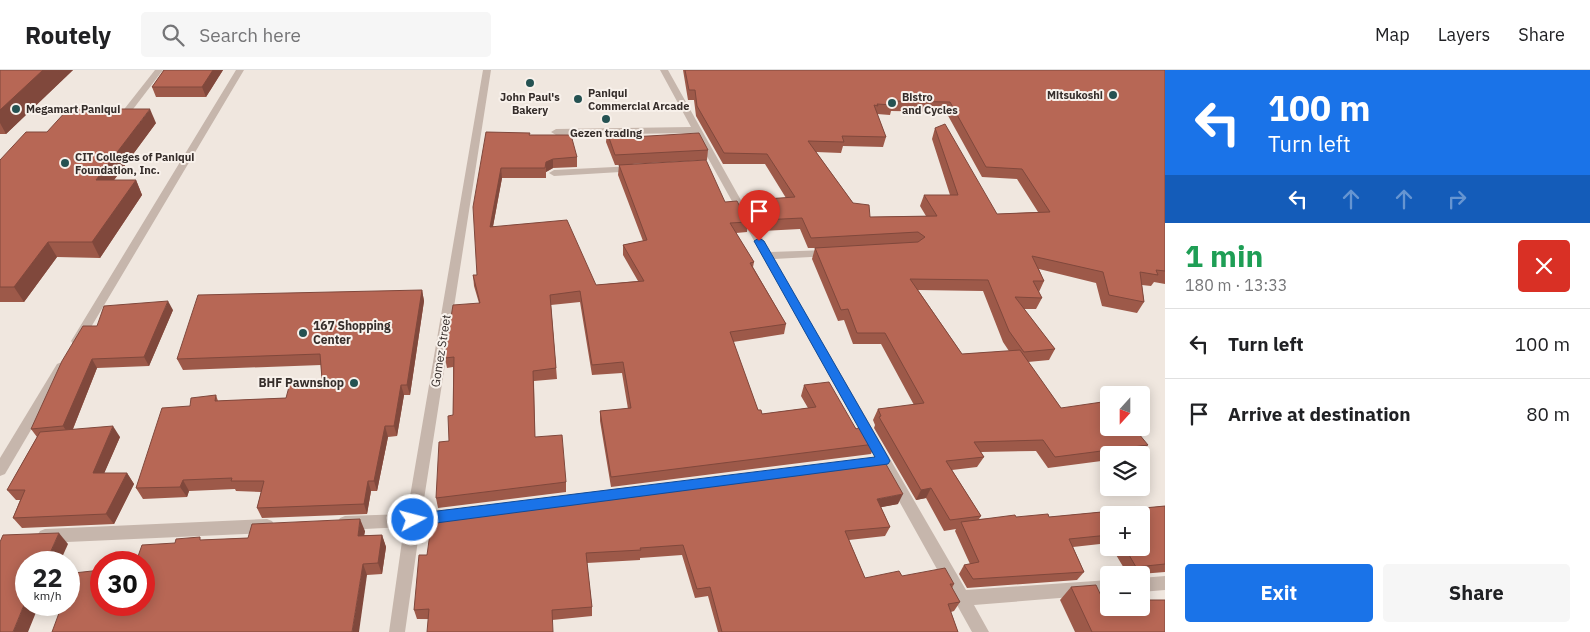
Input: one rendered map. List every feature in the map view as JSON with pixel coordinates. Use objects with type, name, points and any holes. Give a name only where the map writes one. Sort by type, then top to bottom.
[{"type":"street","points":[[121,119],[159,70]]},
{"type":"street","points":[[0,470],[240,70]]},
{"type":"street","name":"Gomez Street","points":[[397,632],[413,520],[487,70]]},
{"type":"street","points":[[664,70],[697,130],[712,165],[767,256],[981,632]]},
{"type":"street","points":[[556,132],[697,130]]},
{"type":"street","points":[[554,173],[640,169]]},
{"type":"street","points":[[767,256],[836,252]]},
{"type":"street","points":[[864,463],[884,461]]},
{"type":"street","points":[[540,504],[648,490]]},
{"type":"street","points":[[334,524],[413,520],[462,514]]},
{"type":"street","points":[[30,537],[285,526]]},
{"type":"street","points":[[1150,584],[1165,583]]},
{"type":"street","points":[[963,598],[1100,588]]},
{"type":"building","points":[[0,70],[43,70],[0,110]]},
{"type":"building","points":[[164,70],[213,70],[202,87],[152,87]]},
{"type":"building","points":[[685,70],[1165,70],[1165,271],[1156,270],[1158,275],[1140,272],[1144,302],[1109,295],[1103,272],[1032,256],[1044,281],[1033,281],[1042,298],[1015,297],[1055,349],[1024,352],[1009,331],[988,280],[910,279],[962,354],[1020,350],[1061,408],[1100,402],[1100,436],[1141,436],[1148,445],[1100,446],[1100,451],[1055,457],[1043,440],[974,442],[984,457],[946,461],[981,516],[950,520],[931,488],[921,490],[879,417],[881,416],[878,409],[924,403],[885,333],[857,333],[848,309],[841,310],[815,248],[918,242],[925,237],[918,232],[811,238],[802,218],[762,220],[751,200],[795,197],[767,154],[724,153],[697,106],[695,90],[689,90]],"holes":[[[892,101],[950,102],[986,167],[1022,169],[1050,212],[997,214],[945,124],[935,128],[958,195],[924,195],[937,216],[870,217],[869,205],[853,203],[808,141],[844,142],[842,136],[886,137],[874,105],[878,106],[877,104],[893,105]]]},
{"type":"building","points":[[68,109],[150,109],[96,180],[136,180],[92,242],[48,242],[14,287],[0,287],[0,160],[26,132],[47,132]]},
{"type":"building","points":[[631,131],[632,137],[699,133],[708,150],[615,155],[607,132]]},
{"type":"building","points":[[486,132],[571,135],[577,157],[553,159],[546,162],[545,168],[501,168],[490,227],[567,220],[596,285],[644,281],[623,245],[647,240],[619,165],[706,160],[725,202],[737,201],[748,222],[730,223],[754,262],[750,263],[786,324],[730,332],[758,410],[761,410],[762,414],[816,407],[804,385],[829,382],[856,429],[864,425],[875,444],[611,477],[600,411],[631,408],[623,362],[592,365],[580,291],[550,295],[556,368],[533,371],[535,437],[562,435],[566,482],[436,498],[439,442],[449,441],[448,416],[453,415],[454,357],[445,358],[445,354],[453,305],[480,303],[473,275],[477,275],[473,207]]},
{"type":"building","points":[[422,290],[407,385],[401,385],[394,426],[385,426],[374,481],[368,481],[364,504],[257,508],[264,481],[231,481],[232,478],[183,480],[180,487],[136,488],[162,408],[190,406],[191,398],[216,395],[215,401],[286,398],[290,383],[322,379],[320,354],[177,359],[198,295]]},
{"type":"building","points":[[168,301],[144,357],[92,359],[63,426],[31,429],[62,361],[83,326],[97,326],[104,306]]},
{"type":"building","points":[[113,426],[93,473],[127,473],[106,514],[13,518],[25,490],[7,490],[40,432]]},
{"type":"building","points":[[883,459],[903,494],[877,499],[890,527],[845,531],[865,578],[899,571],[902,576],[945,568],[954,584],[950,584],[960,602],[948,604],[958,632],[722,632],[710,587],[697,589],[683,545],[640,548],[641,550],[586,553],[592,607],[552,610],[553,632],[427,632],[429,609],[414,610],[419,555],[427,555],[432,519],[435,519],[435,516],[568,499],[568,502],[615,498],[614,493]]},
{"type":"building","points":[[1165,506],[1165,564],[1135,566],[1130,556],[1150,556],[1150,507]]},
{"type":"building","points":[[1100,512],[1100,536],[1069,539],[1084,572],[973,579],[964,565],[979,562],[961,522],[1015,515],[1016,517],[1048,514],[1049,517]]},
{"type":"building","points":[[360,519],[358,536],[382,535],[378,563],[363,564],[352,632],[52,632],[58,616],[80,616],[80,572],[90,571],[90,616],[155,616],[155,551],[140,551],[142,545],[175,543],[176,539],[200,537],[200,540],[248,538],[252,524]]},
{"type":"building","points":[[59,533],[51,551],[15,551],[15,616],[20,616],[13,632],[0,632],[0,542],[3,535]]},
{"type":"building","points":[[1096,585],[1100,594],[1100,616],[1150,616],[1150,600],[1165,600],[1165,632],[1092,632],[1071,587]]},
{"type":"place","name":"John Paul's Bakery","points":[[530,83]]},
{"type":"place","name":"Mitsukoshi","points":[[1113,95]]},
{"type":"place","name":"Paniqui Commercial Arcade","points":[[578,99]]},
{"type":"place","name":"Bistro and Cycles","points":[[892,103]]},
{"type":"place","name":"Megamart Paniqui","points":[[16,109]]},
{"type":"place","name":"Gezen trading","points":[[606,119]]},
{"type":"place","name":"CIT Colleges of Paniqui Foundation, Inc.","points":[[65,163]]},
{"type":"place","name":"167 Shopping Center","points":[[303,333]]},
{"type":"place","name":"BHF Pawnshop","points":[[354,383]]},
{"type":"route","points":[[413,520],[884,461],[759,241]]}]
